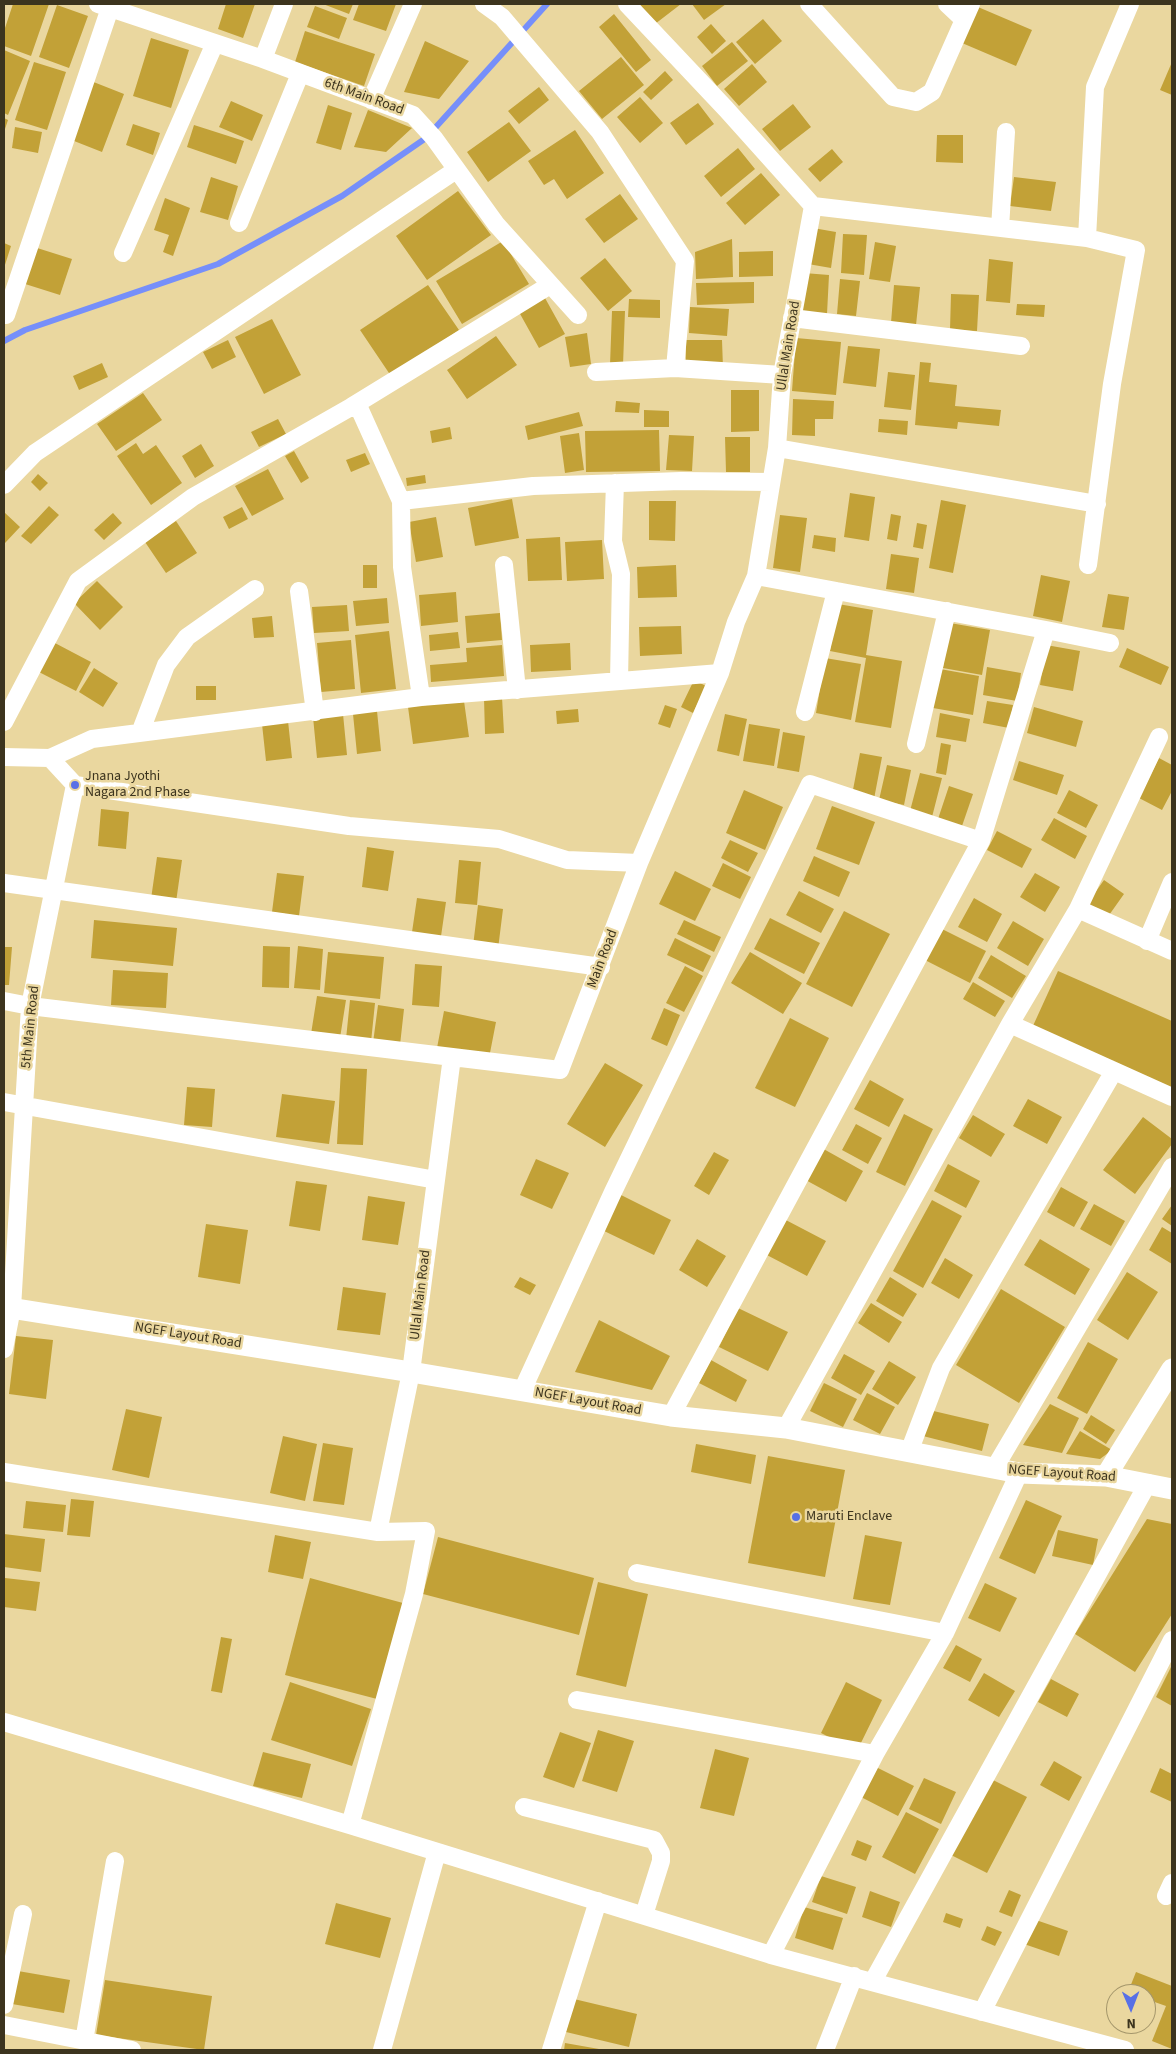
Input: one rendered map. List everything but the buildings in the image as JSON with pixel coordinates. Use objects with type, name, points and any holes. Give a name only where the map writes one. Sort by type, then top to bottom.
[{"type":"street","points":[[263,59],[284,4]]},
{"type":"street","points":[[371,100],[413,4]]},
{"type":"street","points":[[484,4],[502,17],[600,132],[685,261],[675,368]]},
{"type":"street","points":[[627,4],[726,109],[813,206],[1086,238],[1136,250],[1112,384],[1088,565]]},
{"type":"street","points":[[808,4],[893,97],[916,102],[932,92],[971,4]]},
{"type":"street","points":[[947,4],[964,20]]},
{"type":"street","points":[[1086,238],[1095,87],[1130,4]]},
{"type":"street","points":[[6,315],[104,6]]},
{"type":"street","name":"6th Main Road","points":[[104,6],[151,12],[215,42],[413,115],[434,138],[496,224],[578,315]]},
{"type":"street","points":[[123,253],[215,42]]},
{"type":"street","points":[[239,223],[300,74]]},
{"type":"street","points":[[1000,228],[1006,132]]},
{"type":"street","points":[[4,485],[35,453],[456,170]]},
{"type":"street","name":"Ullal Main Road","points":[[689,748],[720,673],[736,622],[756,576],[777,448],[782,374],[813,206]]},
{"type":"street","points":[[4,722],[78,581],[192,497],[351,407],[550,285]]},
{"type":"street","points":[[792,318],[1021,346]]},
{"type":"street","points":[[596,372],[675,368],[782,374]]},
{"type":"street","points":[[351,407],[360,410],[401,501],[402,567],[421,696]]},
{"type":"street","points":[[777,448],[1097,504]]},
{"type":"street","points":[[401,501],[533,486],[681,481],[771,482]]},
{"type":"street","points":[[615,483],[613,542],[621,574],[619,681]]},
{"type":"street","points":[[504,565],[518,690]]},
{"type":"street","points":[[756,576],[1110,643]]},
{"type":"street","points":[[140,733],[166,665],[187,637],[255,589]]},
{"type":"street","points":[[299,591],[315,712]]},
{"type":"street","points":[[805,712],[836,591]]},
{"type":"street","points":[[916,744],[947,611]]},
{"type":"street","points":[[671,1416],[981,841],[1046,630]]},
{"type":"street","points":[[4,757],[50,758],[92,739],[315,712],[421,696],[720,673]]},
{"type":"street","points":[[786,1428],[1010,1024],[1078,909],[1159,737]]},
{"type":"street","name":"Main Road","points":[[452,1057],[560,1070],[601,967],[639,863],[689,748]]},
{"type":"street","points":[[50,758],[74,785],[349,826],[499,839],[567,860],[639,863]]},
{"type":"street","points":[[522,1391],[613,1192],[810,784],[981,841]]},
{"type":"street","name":"5th Main Road","points":[[4,1349],[24,1105],[30,1006],[74,785]]},
{"type":"street","points":[[1147,940],[1172,882]]},
{"type":"street","points":[[4,883],[601,967]]},
{"type":"street","points":[[1078,909],[1172,951]]},
{"type":"street","points":[[4,1001],[30,1006],[452,1057]]},
{"type":"street","points":[[1010,1024],[1172,1097]]},
{"type":"street","name":"Ullal Main Road","points":[[378,1532],[411,1372],[452,1057]]},
{"type":"street","points":[[909,1452],[941,1368],[1114,1071]]},
{"type":"street","points":[[4,1102],[436,1180]]},
{"type":"street","points":[[994,1468],[1172,1168]]},
{"type":"street","name":"NGEF Layout Road","points":[[8,1307],[671,1416],[786,1428],[1019,1474],[1106,1476],[1172,1489]]},
{"type":"street","points":[[1106,1476],[1172,1369]]},
{"type":"street","points":[[4,1472],[378,1532],[426,1531],[414,1594],[350,1825]]},
{"type":"street","points":[[771,1954],[875,1754],[945,1633],[1019,1474]]},
{"type":"street","points":[[872,1981],[1148,1483]]},
{"type":"street","points":[[637,1572],[945,1633]]},
{"type":"street","points":[[982,2012],[1172,1640]]},
{"type":"street","points":[[577,1700],[875,1754]]},
{"type":"street","points":[[4,1722],[350,1825],[771,1954],[1125,2050]]},
{"type":"street","points":[[524,1807],[654,1840],[660,1853],[661,1861],[644,1915]]},
{"type":"street","points":[[382,2050],[437,1852]]},
{"type":"street","points":[[84,2041],[115,1861]]},
{"type":"street","points":[[551,2050],[598,1902]]},
{"type":"street","points":[[4,2005],[23,1914]]},
{"type":"street","points":[[825,2050],[854,1976]]},
{"type":"street","points":[[4,2025],[132,2050]]},
{"type":"waterway","points":[[4,341],[25,330],[218,264],[342,196],[426,138],[547,4]]},
{"type":"place","name":"Jnana Jyothi Nagara 2nd Phase","points":[[75,785]]},
{"type":"place","name":"Maruti Enclave","points":[[796,1517]]}]
